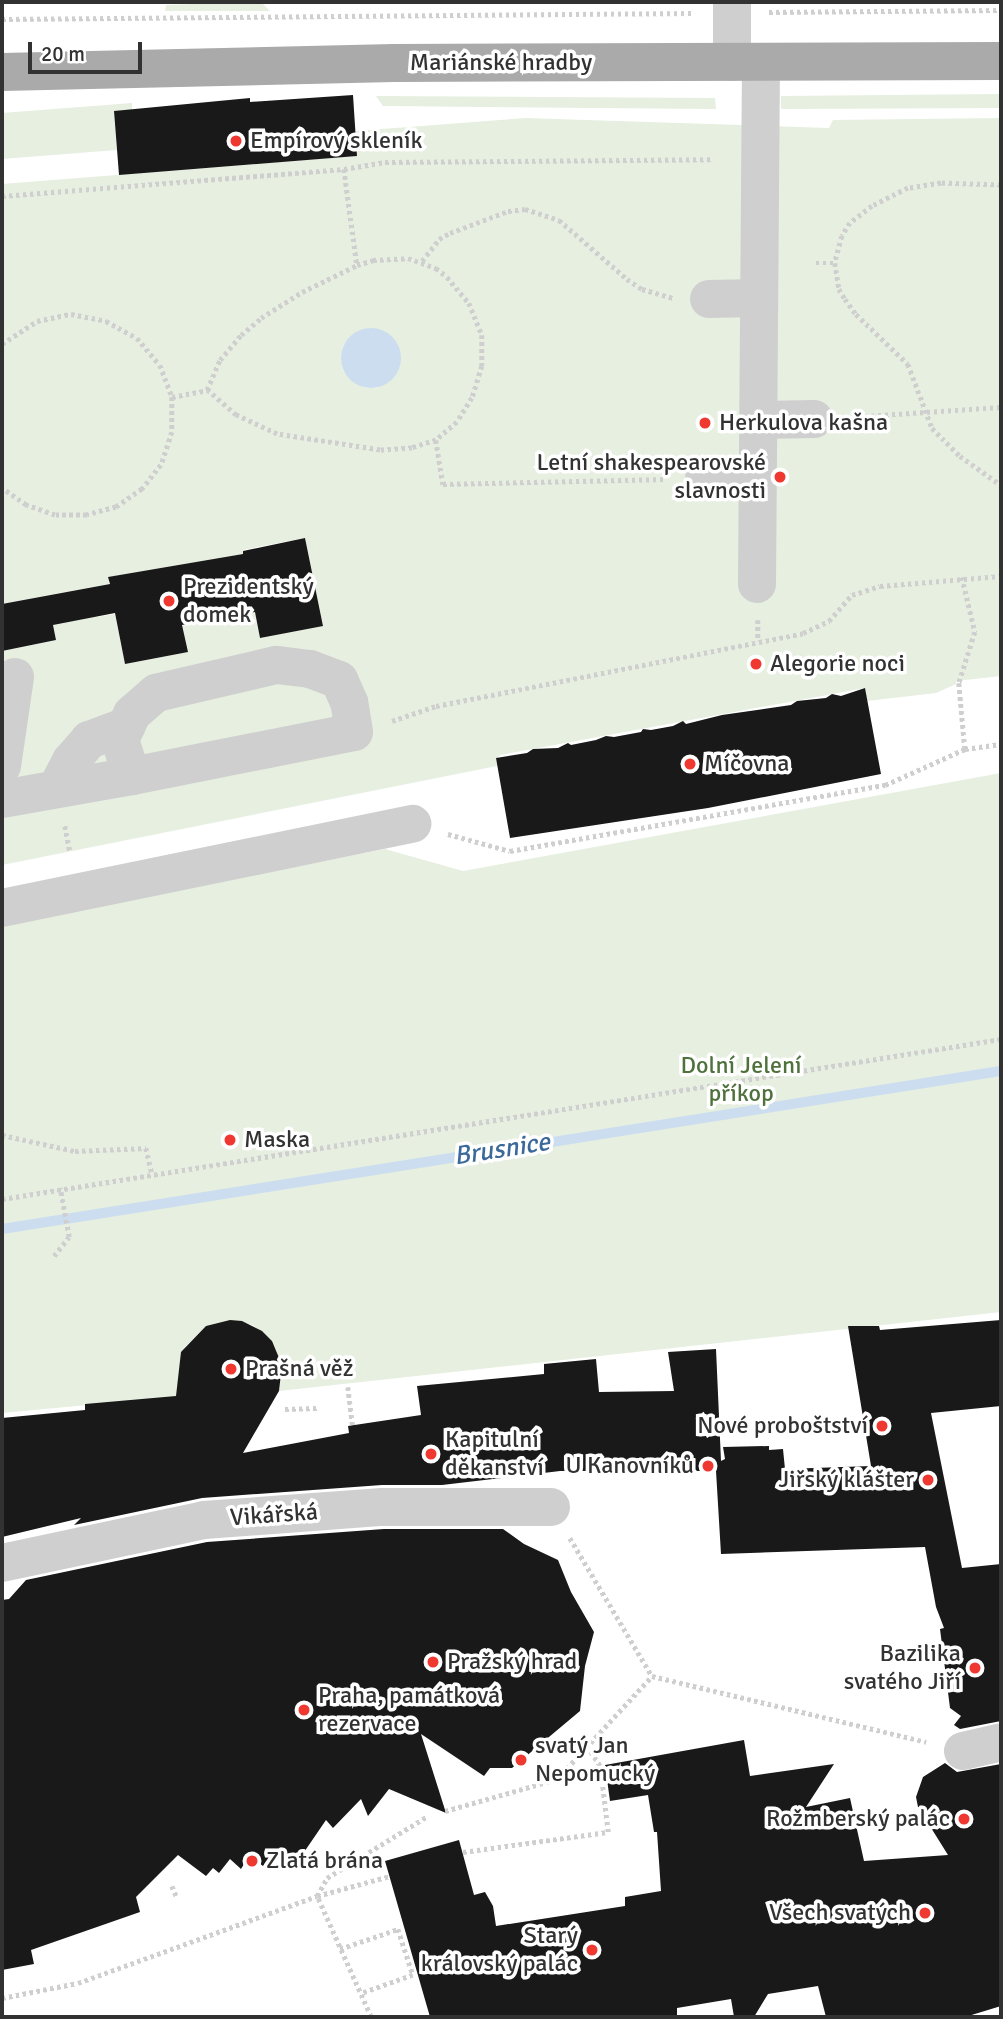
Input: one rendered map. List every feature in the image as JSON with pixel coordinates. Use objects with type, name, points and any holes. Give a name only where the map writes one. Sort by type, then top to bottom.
[{"type":"main road","name":"Mariánské hradby","points":[[2,72],[367,63],[1001,61]]},
{"type":"street","points":[[732,7],[763,132],[758,298],[757,584]]},
{"type":"street","points":[[709,299],[758,298]]},
{"type":"street","points":[[759,420],[814,419]]},
{"type":"street","points":[[704,478],[759,478]]},
{"type":"street","points":[[2,799],[132,776],[354,732],[349,702],[339,680],[310,669],[276,665],[156,693],[132,714],[120,740],[132,776]]},
{"type":"street","points":[[2,766],[15,677]]},
{"type":"street","points":[[57,788],[71,761],[89,740],[127,726]]},
{"type":"street","points":[[2,908],[412,824]]},
{"type":"street","name":"Vikářská","points":[[2,1563],[204,1520],[383,1507],[551,1507]]},
{"type":"street","points":[[963,1751],[1001,1742]]},
{"type":"path","points":[[2,19],[732,7],[1001,10]]},
{"type":"path","points":[[2,196],[344,169],[385,162],[711,159]]},
{"type":"path","points":[[344,169],[357,265]]},
{"type":"path","points":[[1001,185],[941,183],[908,188],[872,206],[850,223],[842,236],[835,263],[839,289],[845,299],[856,314],[908,364],[932,428],[945,443],[1001,485]]},
{"type":"path","points":[[422,261],[439,239],[450,233],[508,211],[525,209],[559,220],[642,289],[680,299],[709,299]]},
{"type":"path","points":[[390,258],[422,261],[447,277],[469,303],[482,335],[484,352],[472,398],[457,422],[436,440],[412,448],[380,450],[277,434],[236,415],[207,390],[220,359],[241,335],[302,292],[357,265],[390,258]]},
{"type":"path","points":[[816,262],[835,263]]},
{"type":"path","points":[[2,344],[37,321],[71,314],[106,321],[137,338],[160,365],[172,397],[172,432],[161,465],[142,489],[116,507],[87,515],[55,515],[26,505],[2,488]]},
{"type":"path","points":[[172,397],[207,390]]},
{"type":"path","points":[[814,419],[1001,407]]},
{"type":"path","points":[[436,440],[443,484],[704,478]]},
{"type":"path","points":[[354,732],[436,706],[803,633],[829,621],[852,595],[864,590],[962,577],[1000,575]]},
{"type":"path","points":[[962,577],[975,632],[959,683],[965,749]]},
{"type":"path","points":[[412,824],[510,851],[885,785],[965,749],[1001,744]]},
{"type":"path","points":[[2,1199],[1001,1039]]},
{"type":"path","points":[[2,1135],[75,1151],[145,1148],[152,1174]]},
{"type":"path","points":[[54,1256],[69,1237],[60,1188]]},
{"type":"path","points":[[348,1387],[354,1425]]},
{"type":"path","points":[[285,1409],[317,1408]]},
{"type":"path","points":[[551,1507],[652,1676],[963,1751]]},
{"type":"path","points":[[445,1811],[557,1779],[652,1676]]},
{"type":"path","points":[[463,1853],[608,1832],[600,1766],[587,1747]]},
{"type":"path","points":[[317,1896],[327,1878],[426,1817]]},
{"type":"path","points":[[2,1998],[78,1983],[317,1896],[390,1876]]},
{"type":"path","points":[[172,1886],[177,1898]]},
{"type":"path","points":[[317,1896],[371,2017]]},
{"type":"path","points":[[340,1949],[398,1929],[408,1949],[413,1975],[360,1994]]},
{"type":"green space","points":[[261,2],[270,11],[165,11],[166,5]]},
{"type":"green space","points":[[1001,94],[1001,108],[781,109],[781,96]]},
{"type":"green space","points":[[376,96],[715,98],[716,109],[383,106]]},
{"type":"green space","points":[[132,103],[132,110],[114,112],[117,150],[2,159],[2,113]]},
{"type":"green space","points":[[525,118],[829,128],[833,120],[1001,118],[1001,676],[956,681],[956,684],[936,693],[867,701],[865,688],[500,755],[496,759],[501,764],[497,766],[2,865],[2,651],[56,640],[53,625],[95,612],[97,617],[115,614],[125,664],[187,652],[182,626],[255,611],[260,638],[323,625],[305,538],[243,550],[243,554],[109,577],[109,584],[2,604],[2,184],[357,156],[356,131]],"holes":[[[374,329],[386,333],[395,341],[400,352],[400,365],[388,382],[377,388],[365,388],[343,370],[343,346],[358,331]]]},
{"type":"green space","name":"Dolní Jelení příkop","points":[[1001,773],[1001,1312],[279,1391],[282,1365],[272,1341],[253,1325],[230,1320],[206,1326],[185,1347],[179,1373],[184,1396],[2,1413],[2,925],[385,849],[463,871]]},
{"type":"water","points":[[371,328],[388,333],[396,341],[401,358],[396,375],[388,383],[371,388],[354,383],[346,375],[341,358],[346,341],[354,333]]},
{"type":"building","name":"Empírový skleník","points":[[353,95],[357,156],[119,175],[114,111],[250,98],[250,102]]},
{"type":"building","name":"Prezidentský domek","points":[[305,538],[323,626],[260,638],[255,612],[182,625],[188,652],[125,664],[115,613],[53,625],[56,640],[2,651],[2,604],[110,584],[108,577],[243,554],[243,551]]},
{"type":"building","name":"Míčovna","points":[[865,688],[881,774],[708,808],[510,838],[496,758],[527,753],[533,749],[558,748],[568,743],[571,745],[606,736],[641,732],[643,729],[673,726],[683,721],[686,724],[722,715],[791,705],[797,701],[826,698],[832,694],[841,696]]},
{"type":"building","points":[[230,1320],[242,1321],[262,1331],[272,1341],[282,1365],[279,1391],[243,1453],[349,1433],[348,1426],[421,1415],[417,1386],[544,1374],[544,1364],[596,1359],[599,1392],[674,1391],[668,1352],[716,1349],[721,1461],[725,1459],[723,1447],[769,1446],[769,1450],[783,1449],[785,1469],[871,1466],[848,1326],[879,1326],[880,1330],[1001,1320],[1001,1406],[931,1413],[962,1568],[1001,1564],[1001,1721],[960,1729],[954,1725],[961,1716],[950,1708],[940,1629],[944,1628],[936,1607],[925,1547],[721,1554],[716,1471],[560,1471],[442,1485],[382,1485],[202,1498],[74,1525],[81,1518],[2,1537],[2,1418],[85,1410],[85,1404],[176,1396],[181,1352],[206,1326]]},
{"type":"building","points":[[384,1529],[503,1529],[524,1544],[558,1560],[571,1592],[594,1632],[585,1666],[580,1711],[512,1768],[490,1768],[484,1776],[421,1734],[446,1813],[389,1789],[368,1816],[361,1799],[333,1828],[326,1820],[298,1861],[293,1856],[287,1864],[274,1853],[263,1866],[249,1856],[241,1869],[230,1859],[219,1873],[213,1868],[206,1876],[178,1855],[136,1897],[140,1912],[31,1950],[34,1964],[2,1970],[2,1600],[9,1599],[26,1580],[207,1542]]},
{"type":"building","points":[[744,1740],[750,1776],[834,1764],[806,1807],[850,1798],[864,1861],[948,1855],[918,1807],[916,1797],[923,1777],[945,1763],[957,1772],[1001,1764],[1001,2006],[965,2017],[826,2017],[818,1986],[768,1994],[754,2017],[734,2017],[731,1999],[677,2008],[677,2017],[430,2017],[385,1861],[459,1840],[474,1895],[485,1892],[493,1906],[496,1926],[625,1906],[625,1897],[661,1891],[657,1832],[654,1832],[648,1795],[610,1801],[605,1765]]},
{"type":"waterway","name":"Brusnice","points":[[2,1229],[1001,1071]]},
{"type":"place","name":"Empírový skleník","points":[[236,141]]},
{"type":"place","name":"Herkulova kašna","points":[[705,423]]},
{"type":"place","name":"Letní shakespearovské slavnosti","points":[[780,477]]},
{"type":"place","name":"Prezidentský domek","points":[[169,601]]},
{"type":"place","name":"Alegorie noci","points":[[756,664]]},
{"type":"place","name":"Míčovna","points":[[690,764]]},
{"type":"place","name":"Maska","points":[[230,1140]]},
{"type":"place","name":"Prašná věž","points":[[231,1369]]},
{"type":"place","name":"Nové proboštství","points":[[882,1426]]},
{"type":"place","name":"Kapitulní děkanství","points":[[431,1454]]},
{"type":"place","name":"U Kanovníků","points":[[708,1466]]},
{"type":"place","name":"Jiřský klášter","points":[[928,1480]]},
{"type":"place","name":"Pražský hrad","points":[[433,1662]]},
{"type":"place","name":"Bazilika svatého Jiří","points":[[975,1668]]},
{"type":"place","name":"Praha, památková rezervace","points":[[304,1710]]},
{"type":"place","name":"svatý Jan Nepomucký","points":[[521,1760]]},
{"type":"place","name":"Rožmberský palác","points":[[964,1819]]},
{"type":"place","name":"Zlatá brána","points":[[252,1861]]},
{"type":"place","name":"Všech svatých","points":[[925,1913]]},
{"type":"place","name":"Starý královský palác","points":[[592,1950]]}]
